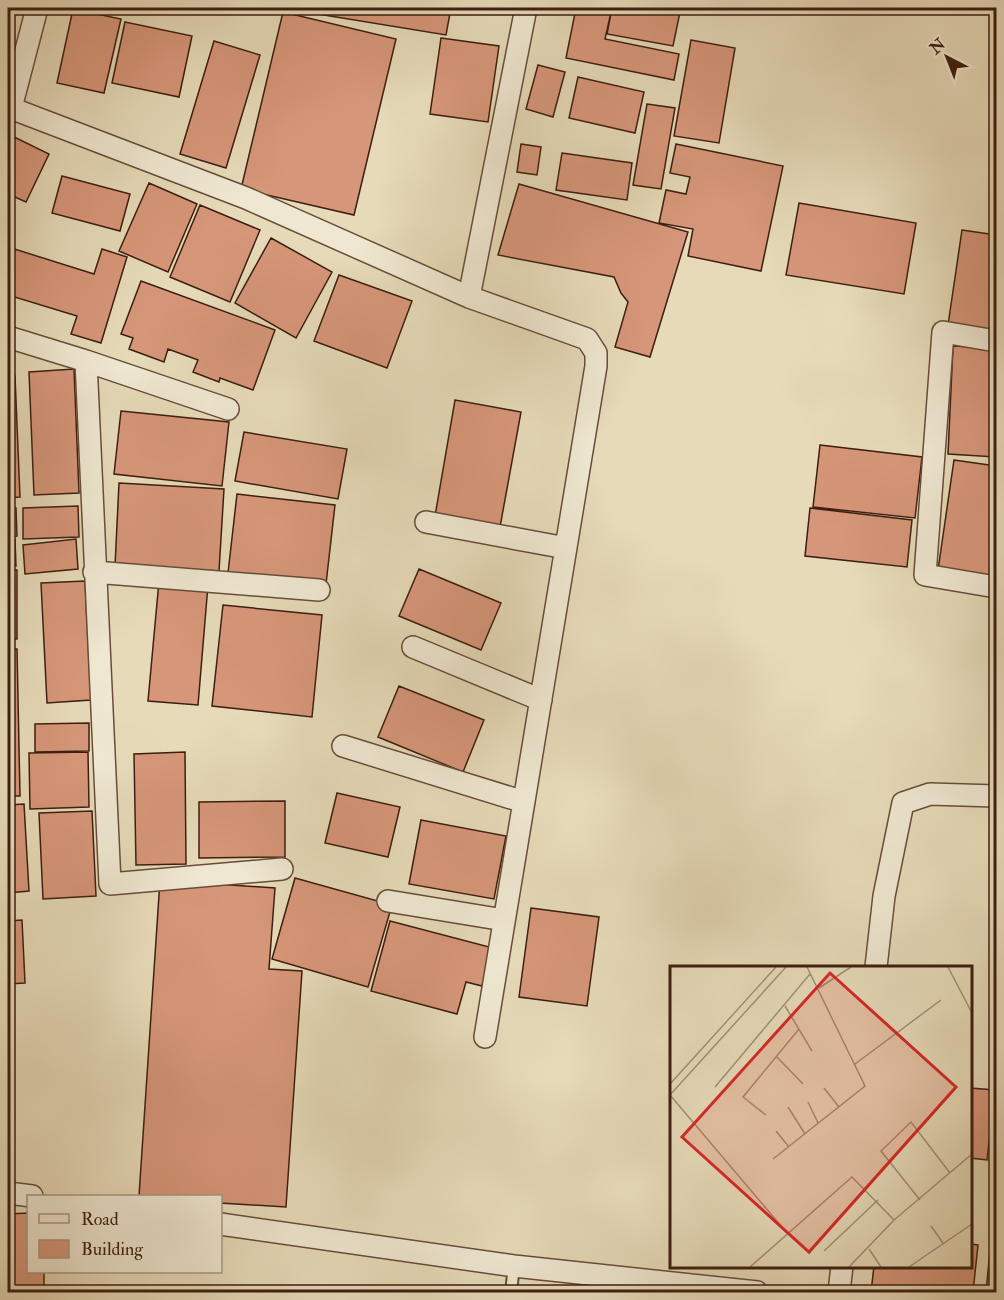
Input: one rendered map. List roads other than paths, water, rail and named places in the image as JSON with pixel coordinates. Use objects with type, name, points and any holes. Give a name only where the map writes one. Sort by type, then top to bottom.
[{"type":"street","points":[[37,8],[9,107],[246,198],[469,297],[587,339],[596,353],[596,366],[485,1037]]},
{"type":"street","points":[[469,297],[526,8]]},
{"type":"street","points":[[996,341],[943,332],[925,575],[996,587]]},
{"type":"street","points":[[8,338],[86,361],[228,409]]},
{"type":"street","points":[[86,361],[110,884],[282,869]]},
{"type":"street","points":[[426,522],[566,548]]},
{"type":"street","points":[[94,572],[319,590]]},
{"type":"street","points":[[413,647],[541,700]]},
{"type":"street","points":[[343,747],[524,802]]},
{"type":"street","points":[[876,966],[884,896],[903,802],[930,794],[996,796]]},
{"type":"street","points":[[388,901],[504,920]]},
{"type":"street","points":[[8,1193],[27,1196]]},
{"type":"street","points":[[222,1224],[514,1266],[757,1293]]},
{"type":"street","points":[[839,1293],[842,1267]]},
{"type":"lane","points":[[511,1293],[514,1266]]}]
